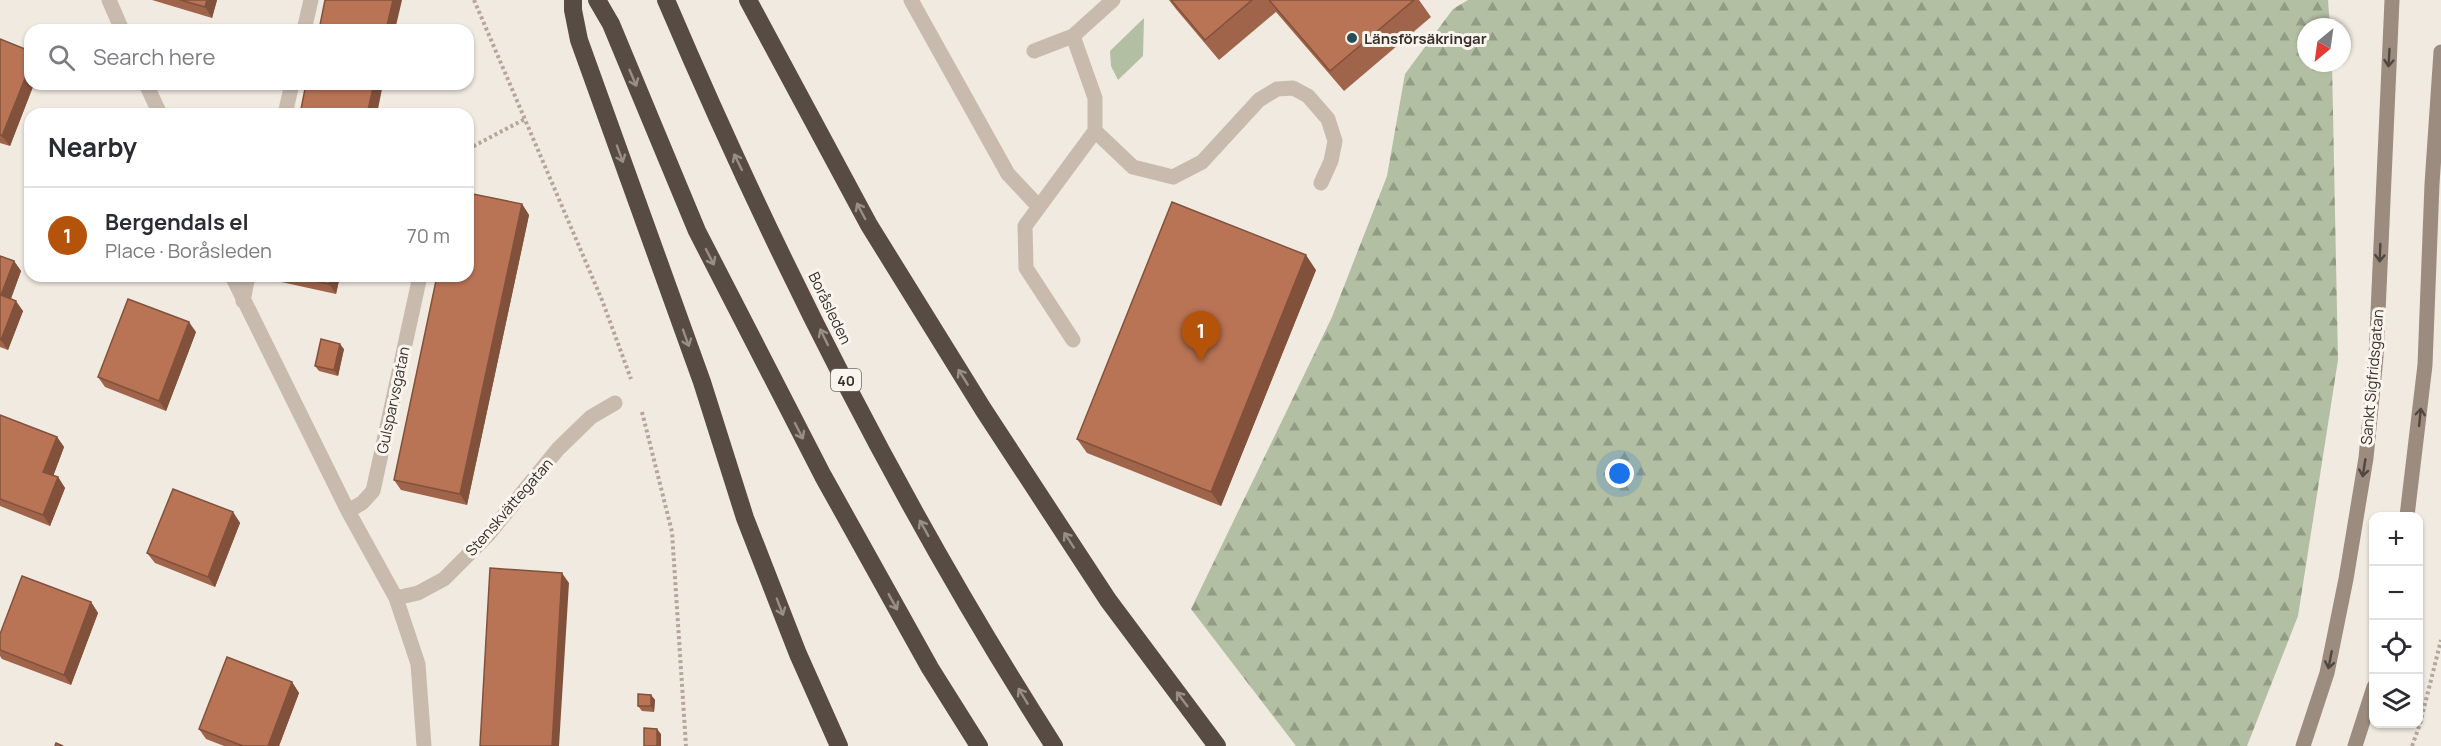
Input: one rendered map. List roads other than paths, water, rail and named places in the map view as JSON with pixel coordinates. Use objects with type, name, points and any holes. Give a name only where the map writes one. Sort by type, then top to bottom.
[{"type":"highway","points":[[573,0],[579,40],[702,382],[745,518],[798,654],[840,746]]},
{"type":"highway","points":[[597,0],[611,24],[703,242],[823,476],[930,668],[979,746]]},
{"type":"highway","name":"Boråsleden","points":[[666,0],[720,127],[835,360],[925,531],[1054,746]]},
{"type":"highway","points":[[748,0],[869,225],[983,409],[1108,600],[1218,746]]},
{"type":"main road","name":"Sankt Sigfridsgatan","points":[[2303,746],[2327,673],[2346,579],[2366,458],[2376,357],[2392,0]]},
{"type":"main road","points":[[2407,512],[2425,365],[2432,184],[2441,52]]},
{"type":"main road","points":[[2355,746],[2369,700]]},
{"type":"street","points":[[109,0],[119,24]]},
{"type":"street","points":[[305,24],[311,0]]},
{"type":"street","points":[[911,0],[1008,174],[1039,207]]},
{"type":"street","points":[[1034,51],[1073,36],[1113,0]]},
{"type":"street","points":[[1073,36],[1095,98],[1095,131],[1024,226],[1026,268],[1073,340]]},
{"type":"street","points":[[1095,131],[1132,167],[1173,177],[1202,162],[1259,100],[1277,89],[1293,88],[1308,96],[1328,118],[1335,141],[1331,161],[1321,183]]},
{"type":"street","points":[[149,90],[157,108]]},
{"type":"street","points":[[286,108],[291,90]]},
{"type":"street","points":[[235,282],[348,511],[396,598],[418,664],[424,746]]},
{"type":"street","points":[[243,301],[248,282]]},
{"type":"street","name":"Gulsparvsgatan","points":[[348,511],[362,503],[374,491],[419,282]]},
{"type":"street","name":"Stenskvättegatan","points":[[396,598],[418,593],[444,579],[488,535],[558,449],[591,417],[615,403]]},
{"type":"place","name":"Länsförsäkringar","points":[[1352,38]]},
{"type":"place","name":"Bergendals el","points":[[1201,361]]}]
